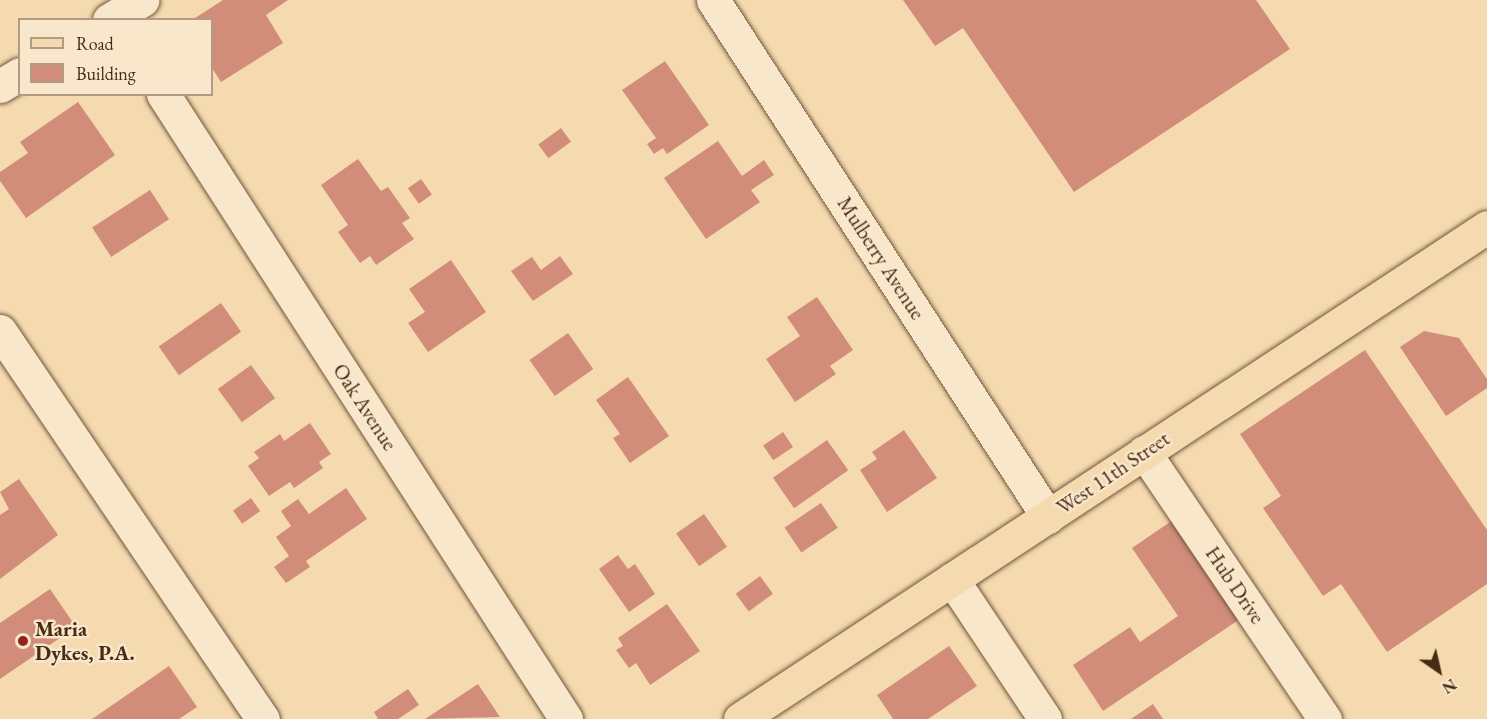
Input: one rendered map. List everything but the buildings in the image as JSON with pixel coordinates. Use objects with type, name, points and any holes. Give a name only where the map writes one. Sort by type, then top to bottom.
[{"type":"main road","name":"West 11th Street","points":[[740,719],[1487,226]]},
{"type":"street","points":[[109,14],[141,0]]},
{"type":"street","name":"Mulberry Avenue","points":[[713,0],[1048,517]]},
{"type":"street","points":[[0,86],[18,75]]},
{"type":"street","name":"Oak Avenue","points":[[164,96],[567,719]]},
{"type":"street","points":[[2,337],[263,719]]},
{"type":"street","name":"Hub Drive","points":[[1144,452],[1325,719]]},
{"type":"street","points":[[952,579],[1045,719]]},
{"type":"place","name":"Maria Dykes, P.A.","points":[[23,641]]}]
